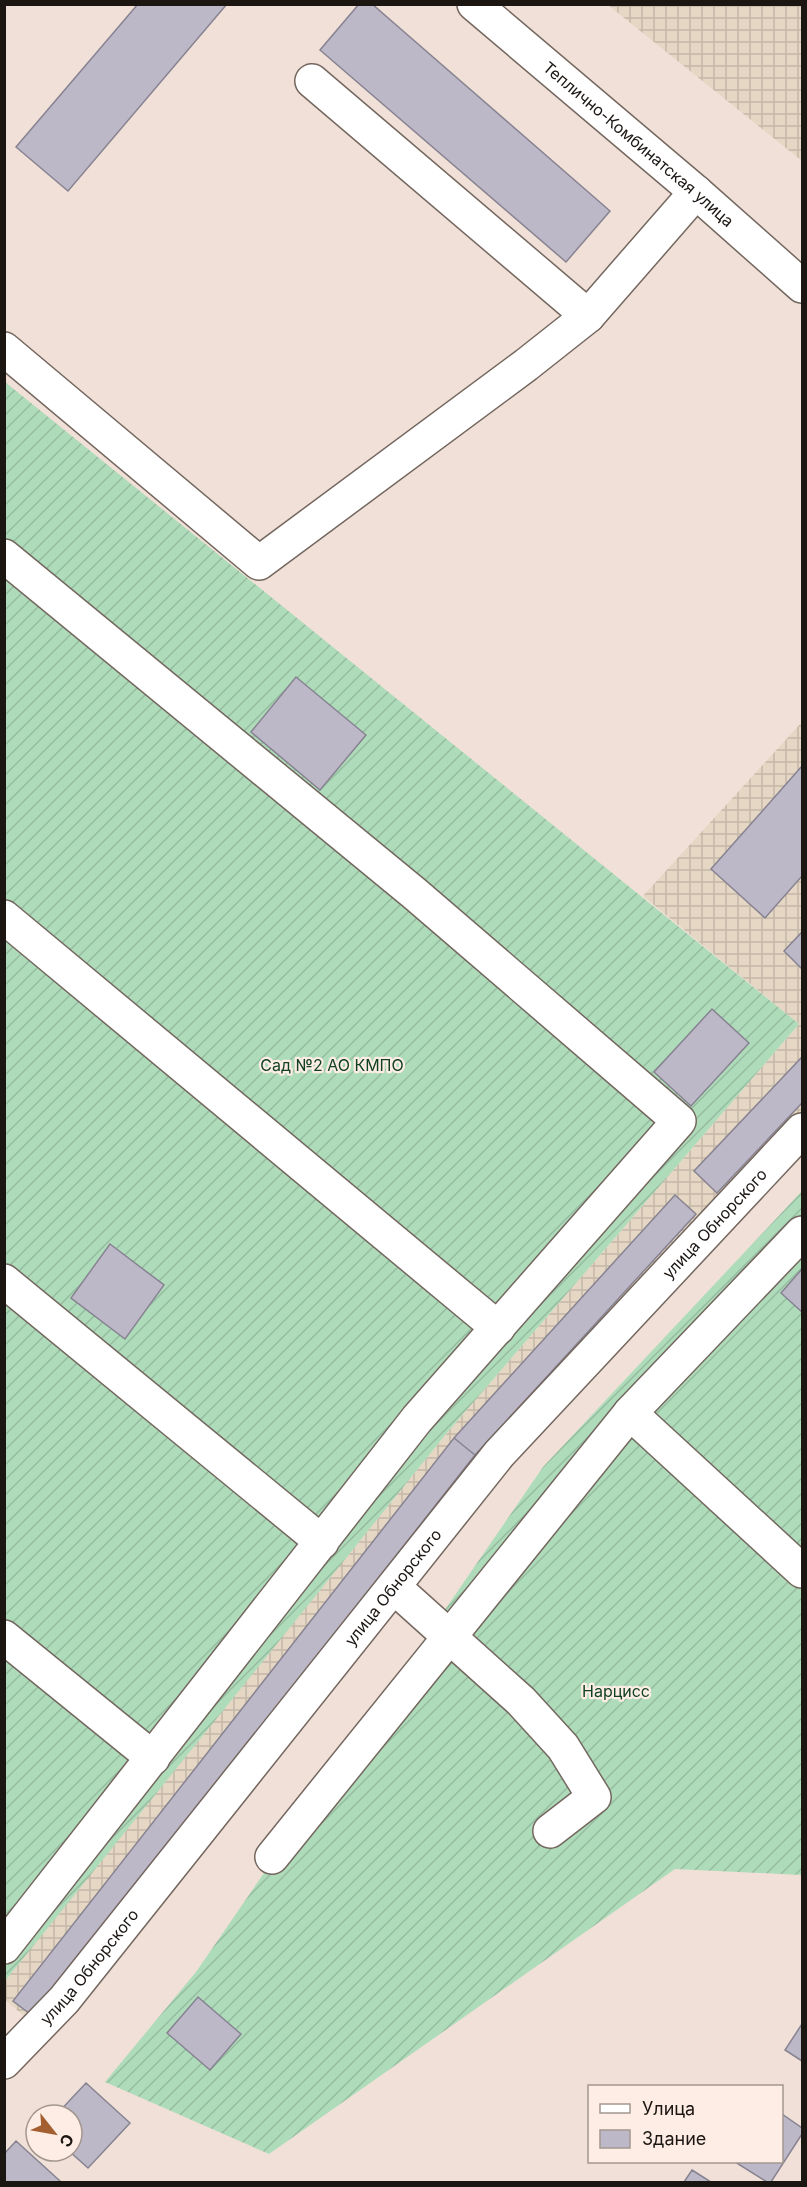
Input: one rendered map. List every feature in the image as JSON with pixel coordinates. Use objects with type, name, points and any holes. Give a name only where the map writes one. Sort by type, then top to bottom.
[{"type":"street","name":"Теплично-Комбинатская улица","points":[[474,4],[696,192],[802,286]]},
{"type":"street","points":[[312,81],[588,316]]},
{"type":"street","points":[[4,349],[259,563],[526,365],[588,316],[696,192]]},
{"type":"street","points":[[4,556],[414,893],[679,1121],[417,1419],[4,1947]]},
{"type":"street","points":[[4,917],[498,1328]]},
{"type":"street","name":"улица Обнорского","points":[[4,2062],[64,2000],[499,1454],[802,1130]]},
{"type":"street","points":[[273,1857],[630,1413],[802,1233]]},
{"type":"street","points":[[4,1281],[322,1542]]},
{"type":"street","points":[[630,1413],[802,1571]]},
{"type":"street","points":[[394,1587],[522,1701],[562,1747],[594,1797],[550,1830]]},
{"type":"street","points":[[4,1636],[153,1758]]},
{"type":"shaded area","points":[[608,5],[802,5],[802,161]]},
{"type":"shaded area","points":[[802,722],[802,1116],[35,2025],[5,2000],[4,1981],[446,1434],[799,1024],[643,896]]},
{"type":"green space","name":"Сад №2 АО КМПО","points":[[5,382],[799,1024],[446,1434],[5,1981]]},
{"type":"green space","name":"Нарцисс","points":[[802,1191],[802,1875],[675,1869],[269,2154],[105,2082],[196,1972],[543,1467]]},
{"type":"building","points":[[138,4],[227,4],[68,191],[16,147]]},
{"type":"building","points":[[359,4],[372,4],[610,211],[566,262],[320,50]]},
{"type":"building","points":[[296,677],[366,735],[320,790],[251,732]]},
{"type":"building","points":[[802,766],[802,876],[765,918],[711,869]]},
{"type":"building","points":[[802,932],[802,969],[784,951]]},
{"type":"building","points":[[712,1009],[749,1043],[691,1106],[654,1072]]},
{"type":"building","points":[[802,1057],[802,1103],[717,1193],[694,1171]]},
{"type":"building","points":[[675,1195],[696,1214],[475,1455],[454,1438]]},
{"type":"building","points":[[110,1244],[164,1285],[125,1339],[71,1298]]},
{"type":"building","points":[[802,1269],[802,1312],[781,1293]]},
{"type":"building","points":[[454,1438],[475,1455],[34,2017],[13,2001]]},
{"type":"building","points":[[198,1997],[241,2034],[210,2070],[167,2033]]},
{"type":"building","points":[[802,2024],[802,2061],[785,2050]]},
{"type":"building","points":[[86,2083],[130,2123],[88,2168],[82,2163],[84,2103],[67,2103]]},
{"type":"building","points":[[783,2115],[802,2128],[802,2134],[771,2182],[767,2182],[737,2163],[783,2163]]},
{"type":"building","points":[[16,2141],[24,2148],[24,2163],[40,2163],[60,2181],[4,2182],[4,2154]]},
{"type":"building","points":[[692,2170],[711,2182],[684,2182]]}]
